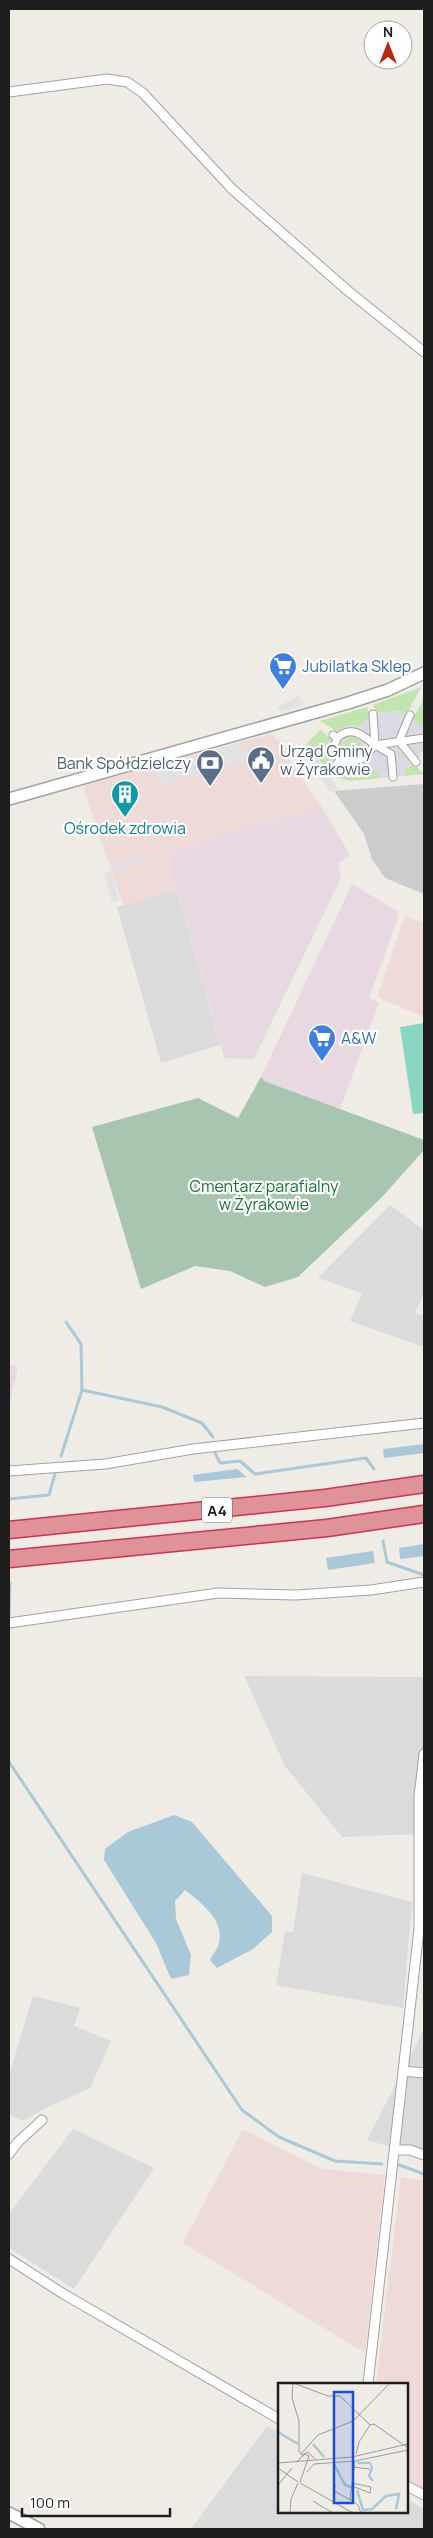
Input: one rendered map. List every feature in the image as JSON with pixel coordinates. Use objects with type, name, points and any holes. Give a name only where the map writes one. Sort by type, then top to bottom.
[{"type":"highway","name":"A4","points":[[9,1530],[325,1498],[424,1484]]},
{"type":"highway","name":"A4","points":[[9,1559],[327,1528],[424,1514]]},
{"type":"street","points":[[9,92],[107,79],[127,82],[143,93],[232,189],[347,290],[424,352]]},
{"type":"street","points":[[9,799],[348,703],[388,690],[424,673]]},
{"type":"street","points":[[373,714],[375,745]]},
{"type":"street","points":[[400,741],[410,715]]},
{"type":"street","points":[[393,777],[391,754],[375,745],[354,732],[346,732],[335,736],[334,747],[338,762],[350,764],[361,761],[375,745],[424,738]]},
{"type":"street","points":[[400,741],[416,762]]},
{"type":"street","points":[[9,1471],[105,1464],[193,1449],[424,1423]]},
{"type":"street","points":[[9,1623],[218,1594],[296,1596],[371,1590],[424,1582]]},
{"type":"street","points":[[368,2383],[420,1929],[419,1797],[424,1754]]},
{"type":"street","points":[[403,2070],[424,2073]]},
{"type":"street","points":[[9,2154],[18,2142],[42,2120]]},
{"type":"street","points":[[395,2150],[410,2150],[424,2155]]},
{"type":"street","points":[[9,2259],[62,2294],[278,2418]]},
{"type":"street","points":[[408,2487],[424,2495]]},
{"type":"street","points":[[9,2512],[38,2529]]},
{"type":"shaded area","points":[[297,696],[306,705],[280,712],[277,708]]},
{"type":"shaded area","points":[[396,711],[410,715],[421,727],[424,727],[424,748],[418,760],[404,770],[405,776],[380,778],[379,774],[366,765],[350,770],[333,763],[328,752],[328,743],[338,729],[348,725],[360,727],[370,715]],"holes":[[[349,737],[357,739],[362,746],[359,754],[352,759],[344,757],[340,749],[342,741]]]},
{"type":"shaded area","points":[[271,734],[287,748],[288,758],[321,806],[167,853],[177,890],[123,905],[84,790],[85,785]]},
{"type":"shaded area","points":[[239,743],[241,748],[255,758],[160,785],[154,767]]},
{"type":"shaded area","points":[[307,743],[338,789],[330,791],[300,747]]},
{"type":"shaded area","points":[[424,784],[424,894],[385,878],[372,859],[364,834],[334,791]]},
{"type":"shaded area","points":[[321,806],[350,855],[338,864],[341,878],[254,1059],[224,1058],[167,853]]},
{"type":"shaded area","points":[[140,856],[142,864],[112,871],[110,864]]},
{"type":"shaded area","points":[[111,871],[119,900],[112,902],[104,873]]},
{"type":"shaded area","points":[[352,884],[397,911],[398,918],[369,998],[379,1003],[340,1109],[264,1081],[261,1077]]},
{"type":"shaded area","points":[[177,890],[220,1045],[161,1063],[117,907]]},
{"type":"shaded area","points":[[405,916],[424,923],[424,1017],[377,997]]},
{"type":"shaded area","points":[[390,1205],[424,1230],[424,1293],[415,1313],[423,1315],[424,1312],[424,1347],[350,1321],[362,1293],[318,1278]]},
{"type":"shaded area","points":[[9,1365],[18,1367],[9,1405]]},
{"type":"shaded area","points":[[244,1676],[424,1677],[424,1861],[423,1834],[342,1837],[285,1766]]},
{"type":"shaded area","points":[[302,1873],[412,1902],[403,2008],[276,1985],[285,1931],[293,1932]]},
{"type":"shaded area","points":[[33,1996],[80,2008],[74,2026],[111,2041],[90,2088],[23,2121],[9,2114],[9,2075]]},
{"type":"shaded area","points":[[424,2029],[424,2157],[367,2140]]},
{"type":"shaded area","points":[[73,2129],[154,2168],[74,2289],[9,2248],[9,2214]]},
{"type":"shaded area","points":[[243,2129],[321,2169],[385,2175],[365,2353],[183,2243]]},
{"type":"shaded area","points":[[401,2177],[424,2181],[424,2490],[408,2481],[408,2383],[376,2383]]},
{"type":"shaded area","points":[[267,2426],[278,2432],[278,2513],[408,2513],[408,2500],[424,2509],[424,2529],[191,2529]]},
{"type":"green space","points":[[421,687],[407,714],[396,711],[376,713],[373,705]]},
{"type":"green space","points":[[423,700],[424,727],[421,727],[413,718]]},
{"type":"green space","points":[[367,707],[370,715],[360,727],[352,725],[336,731],[320,721]]},
{"type":"green space","points":[[320,730],[330,738],[328,752],[333,763],[327,771],[307,743]]},
{"type":"green space","points":[[351,737],[359,740],[362,748],[359,756],[351,759],[343,756],[340,748],[343,740]]},
{"type":"green space","points":[[366,764],[379,774],[380,778],[350,781],[333,776],[340,767],[350,770]]},
{"type":"green space","points":[[414,764],[424,774],[405,776],[404,770]]},
{"type":"green space","points":[[424,1023],[424,1113],[413,1114],[400,1027]]},
{"type":"green space","name":"Cmentarz parafialny w Żyrakowie","points":[[261,1077],[264,1081],[424,1140],[424,1150],[383,1196],[298,1277],[265,1287],[230,1271],[195,1266],[141,1289],[92,1127],[198,1098],[238,1118]]},
{"type":"water","points":[[424,1444],[424,1453],[384,1458],[383,1449]]},
{"type":"water","points":[[237,1469],[247,1477],[194,1482],[193,1475]]},
{"type":"water","points":[[424,1544],[424,1556],[400,1559],[399,1548]]},
{"type":"water","points":[[373,1551],[375,1563],[328,1570],[326,1558]]},
{"type":"water","points":[[174,1815],[192,1822],[272,1916],[272,1932],[253,1949],[217,1968],[210,1960],[219,1943],[220,1935],[215,1919],[210,1912],[185,1890],[175,1901],[176,1919],[191,1955],[189,1975],[171,1979],[156,1943],[104,1860],[105,1849],[128,1832]]},
{"type":"waterway","points":[[61,1456],[82,1390],[81,1344],[66,1322]]},
{"type":"waterway","points":[[82,1390],[162,1407],[202,1423],[213,1437]]},
{"type":"waterway","points":[[215,1453],[220,1463],[240,1461],[255,1474],[366,1458],[374,1469]]},
{"type":"waterway","points":[[9,1499],[49,1495],[55,1474]]},
{"type":"waterway","points":[[383,1541],[387,1562],[424,1575]]},
{"type":"waterway","points":[[9,1616],[10,1583]]},
{"type":"waterway","points":[[9,1762],[242,2110],[279,2137],[335,2161],[382,2164]]},
{"type":"waterway","points":[[399,2165],[424,2174]]},
{"type":"place","name":"Jubilatka Sklep","points":[[283,690]]},
{"type":"place","name":"Urząd Gminy w Żyrakowie","points":[[261,784]]},
{"type":"place","name":"Bank Spółdzielczy","points":[[210,787]]},
{"type":"place","name":"Ośrodek zdrowia","points":[[125,818]]},
{"type":"place","name":"A&W","points":[[322,1062]]}]
